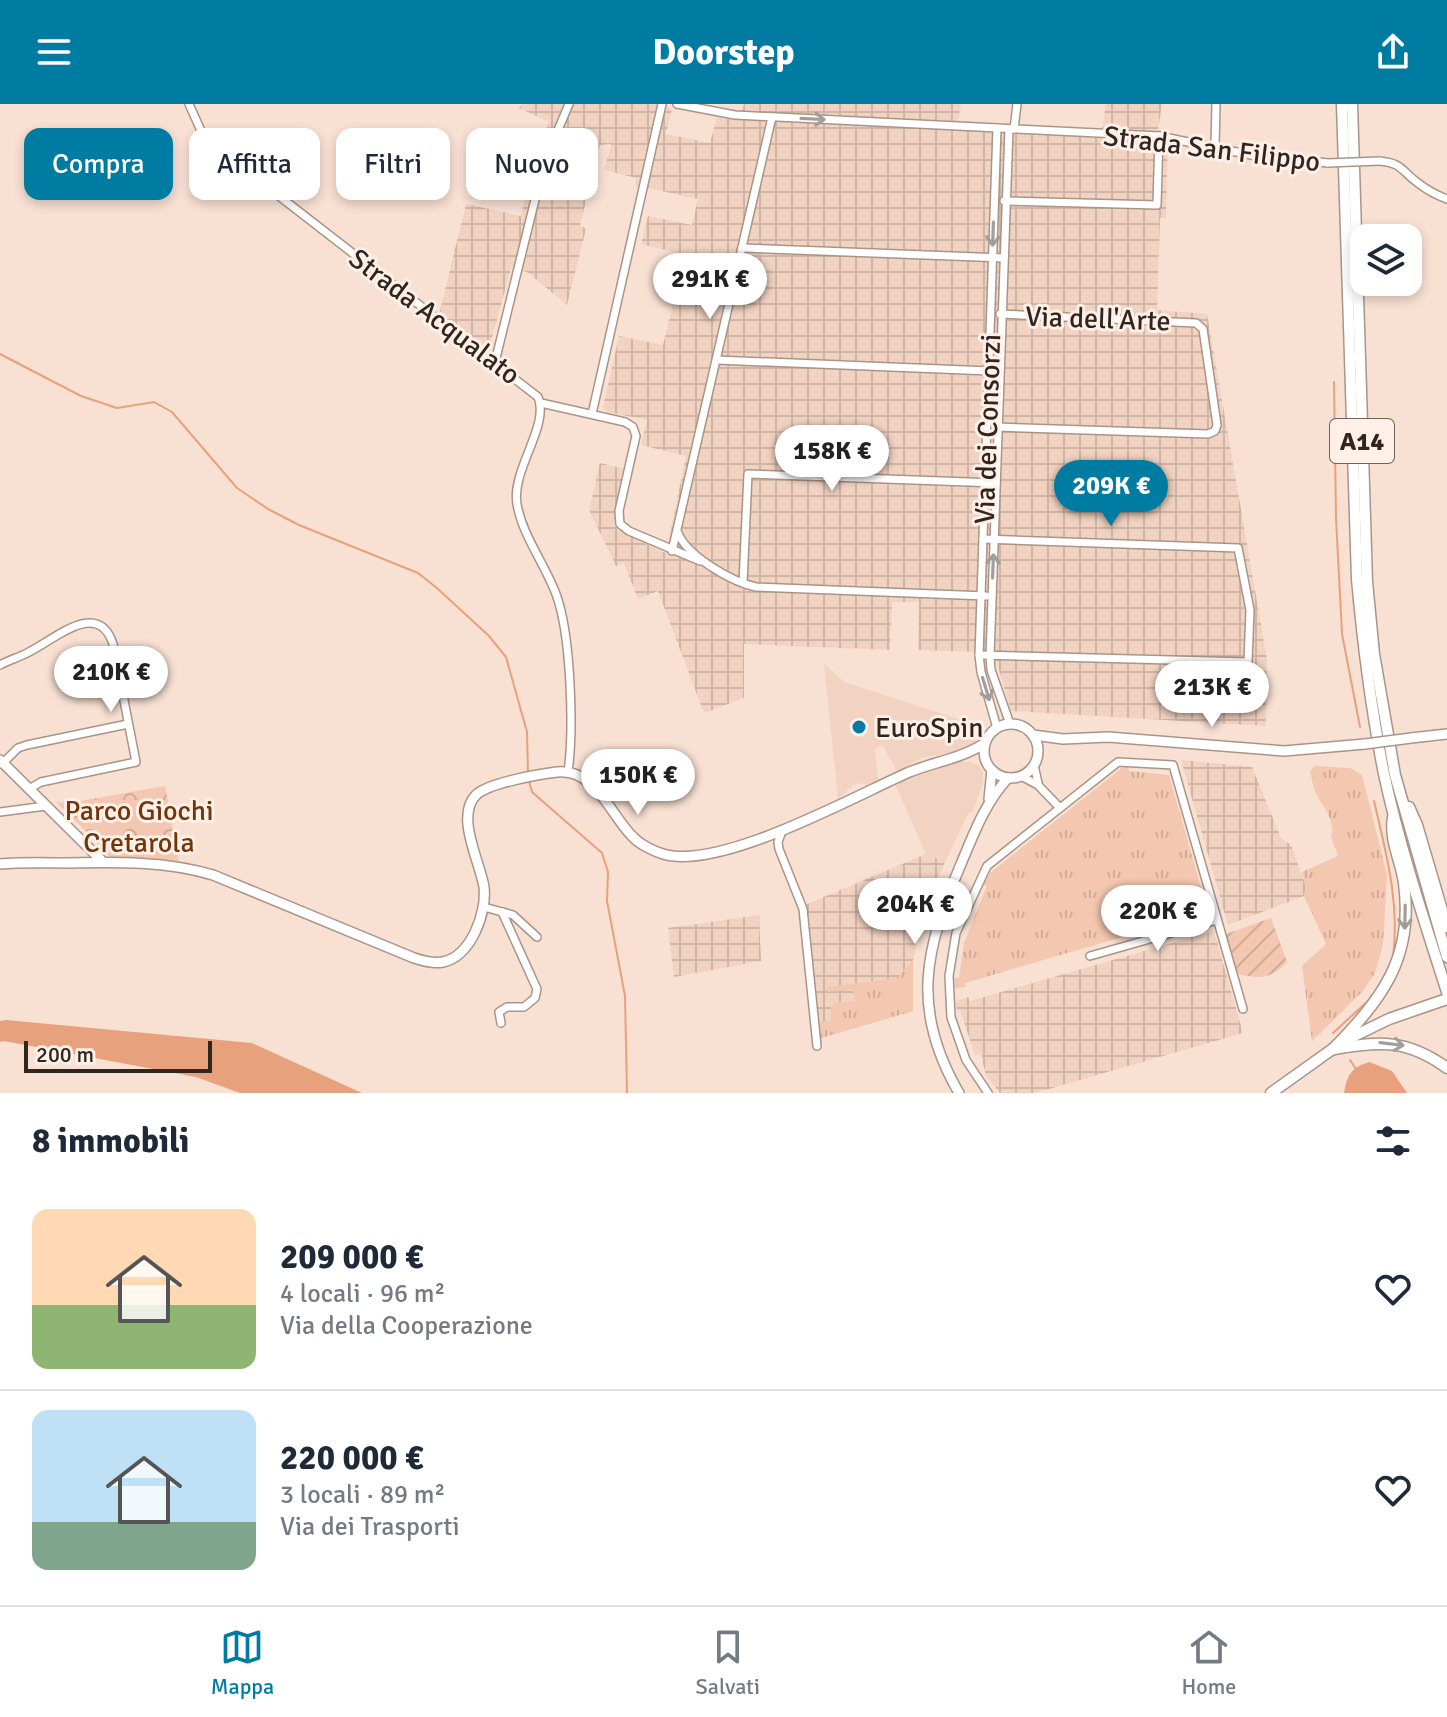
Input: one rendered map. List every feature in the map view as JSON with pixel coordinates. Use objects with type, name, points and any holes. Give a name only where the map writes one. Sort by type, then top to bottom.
[{"type":"highway","name":"A14","points":[[1342,104],[1357,579],[1373,715],[1394,813],[1447,992]]},
{"type":"highway","name":"A14","points":[[1352,104],[1367,582],[1374,654],[1395,775],[1447,957]]},
{"type":"highway","points":[[1395,775],[1417,825],[1447,927]]},
{"type":"highway","points":[[1332,1050],[1382,994],[1400,955],[1406,910],[1404,881],[1391,829],[1394,813]]},
{"type":"highway","points":[[1271,1093],[1332,1050],[1379,1024],[1447,999]]},
{"type":"highway","points":[[1332,1050],[1388,1042],[1419,1050],[1447,1068]]},
{"type":"main road","points":[[0,864],[162,864],[213,875],[428,963],[445,962],[458,954],[477,927],[484,907],[484,888],[467,822],[468,809],[475,796],[484,789],[545,774],[568,772],[595,788],[633,838],[663,854],[701,857],[755,841],[774,843],[787,827],[919,768],[963,756],[985,743],[997,728],[1010,724],[1019,725],[1033,735],[1063,739],[1108,737],[1284,751],[1447,734]]},
{"type":"main road","points":[[985,743],[986,760],[992,770],[1008,778],[1021,776],[1034,765],[1038,751],[1033,735]]},
{"type":"main road","points":[[1038,751],[1063,739]]},
{"type":"main road","points":[[963,756],[986,760]]},
{"type":"main road","points":[[1,763],[103,862]]},
{"type":"main road","points":[[959,1093],[935,1045],[928,1016],[928,974],[943,908],[988,802],[992,770]]},
{"type":"main road","points":[[988,802],[1008,778]]},
{"type":"main road","points":[[79,839],[86,863]]},
{"type":"main road","points":[[86,863],[90,850]]},
{"type":"street","name":"Strada Acqualato","points":[[189,104],[202,133],[212,144],[533,391],[541,403],[520,473],[516,500],[520,517],[557,596],[563,617],[570,713],[568,772]]},
{"type":"street","points":[[495,362],[544,163],[569,104]]},
{"type":"street","points":[[592,414],[662,104]]},
{"type":"street","name":"Strada San Filippo","points":[[677,104],[735,115],[1159,136],[1256,156],[1328,163],[1393,162],[1432,193],[1447,199]]},
{"type":"street","points":[[735,115],[739,104]]},
{"type":"street","name":"Via dei Consorzi","points":[[1010,724],[991,670],[990,656],[1006,201],[1011,129],[1017,104]]},
{"type":"street","points":[[1215,146],[1216,104]]},
{"type":"street","points":[[673,549],[772,117]]},
{"type":"street","name":"Via dei Consorzi","points":[[997,128],[979,655],[997,728]]},
{"type":"street","points":[[994,201],[1157,205],[1159,136]]},
{"type":"street","points":[[742,248],[1004,258]]},
{"type":"street","name":"Via dell'Arte","points":[[991,314],[1196,323],[1203,329],[1217,425],[1215,431],[1208,434],[998,427]]},
{"type":"street","points":[[717,360],[1000,372]]},
{"type":"street","points":[[541,403],[625,422],[636,431],[618,517],[620,524],[629,531],[710,565],[743,583],[756,587],[992,597]]},
{"type":"street","points":[[987,427],[998,427]]},
{"type":"street","points":[[743,583],[748,474],[996,483]]},
{"type":"street","points":[[678,531],[686,548],[710,565]]},
{"type":"street","points":[[979,655],[1248,662],[1250,610],[1238,548],[983,539]]},
{"type":"street","points":[[673,549],[686,548]]},
{"type":"street","points":[[0,665],[81,624],[96,623],[111,638],[136,762],[41,782],[29,789]]},
{"type":"street","points":[[1,763],[18,748],[27,745],[128,724]]},
{"type":"street","points":[[988,1093],[966,1060],[951,1017],[951,953],[966,910],[987,866],[1118,762],[1173,765],[1243,1009]]},
{"type":"street","points":[[1034,765],[1038,785]]},
{"type":"street","points":[[1021,776],[1038,785],[1059,807]]},
{"type":"street","points":[[0,812],[46,806]]},
{"type":"street","points":[[774,843],[803,909],[817,1046]]},
{"type":"street","points":[[484,907],[513,915],[537,937]]},
{"type":"street","points":[[501,1023],[499,1012],[507,1007],[524,1007],[535,998],[537,989],[502,912]]},
{"type":"street","points":[[1090,956],[1217,920]]},
{"type":"shaded area","points":[[522,104],[659,104],[672,109],[666,134],[710,143],[717,117],[740,120],[744,104],[961,104],[957,130],[1101,136],[1106,104],[1162,104],[1158,130],[1168,132],[1166,218],[1160,218],[1157,310],[1207,314],[1267,659],[1266,726],[1011,711],[996,660],[975,659],[975,652],[918,650],[919,602],[892,602],[890,650],[744,644],[744,698],[704,713],[658,591],[638,599],[624,563],[616,566],[589,510],[600,463],[626,469],[614,525],[619,531],[666,553],[686,456],[641,445],[647,420],[607,412],[603,407],[619,336],[663,345],[685,255],[641,244],[648,216],[692,225],[698,199],[635,185],[636,178],[604,170],[611,144],[600,145],[598,153],[598,128],[546,128],[549,122],[519,108]]},
{"type":"shaded area","points":[[524,200],[586,200],[580,225],[586,229],[567,305],[527,272],[511,268],[488,352],[439,315],[466,204],[521,216]]},
{"type":"shaded area","points":[[824,663],[844,682],[980,726],[974,745],[961,751],[921,758],[898,772],[882,745],[875,749],[878,781],[866,786],[863,783],[853,785],[838,799]]},
{"type":"shaded area","points":[[1181,760],[1252,767],[1281,838],[1291,845],[1306,886],[1304,896],[1228,925]]},
{"type":"shaded area","points":[[959,762],[979,765],[983,783],[973,811],[968,814],[945,862],[926,854],[895,784]]},
{"type":"shaded area","points":[[926,854],[945,862],[917,935],[911,976],[913,1011],[821,1038],[807,904]]},
{"type":"shaded area","points":[[759,915],[761,961],[674,977],[668,928]]},
{"type":"shaded area","points":[[1214,931],[1243,1033],[1035,1093],[1000,1093],[986,1076],[981,1054],[975,1055],[956,1001],[968,997],[970,1001]]},
{"type":"shaded area","points":[[0,1021],[252,1043],[362,1093],[240,1093],[196,1077],[0,1042]]},
{"type":"shaded area","points":[[1369,1062],[1392,1071],[1407,1093],[1344,1093],[1351,1073]]},
{"type":"green space","points":[[1314,766],[1350,768],[1362,775],[1387,875],[1383,945],[1375,973],[1362,992],[1312,1041],[1302,966],[1326,944],[1304,896],[1306,886],[1302,872],[1338,856],[1331,837],[1330,819],[1313,786],[1310,772]]},
{"type":"green space","points":[[1123,767],[1128,767],[1129,771],[1169,775],[1208,912],[955,988],[954,978],[959,978],[964,943],[987,886],[983,884],[990,873]]},
{"type":"green space","name":"Parco Giochi Cretarola","points":[[165,786],[179,861],[113,859],[95,847],[98,843],[56,802],[69,803]]},
{"type":"green space","points":[[156,805],[162,843],[142,846],[136,808]]},
{"type":"green space","points":[[1271,918],[1287,962],[1276,972],[1265,976],[1238,974],[1226,934]]},
{"type":"green space","points":[[913,960],[913,1011],[821,1038],[820,1022],[831,1021],[834,1003],[855,1001],[853,990],[826,992],[828,987],[897,978]]},
{"type":"waterway","points":[[0,354],[81,396],[117,408],[154,402],[172,412],[237,488],[268,509],[299,525],[418,573],[489,636],[506,657],[527,732],[528,775]]},
{"type":"waterway","points":[[1334,382],[1342,634],[1360,727]]},
{"type":"waterway","points":[[529,781],[532,792],[602,853],[608,872],[607,901],[625,996],[627,1093]]},
{"type":"waterway","points":[[1374,801],[1393,898],[1393,957]]},
{"type":"waterway","points":[[1333,1033],[1369,1000]]},
{"type":"waterway","points":[[1350,1060],[1356,1069]]},
{"type":"place","name":"EuroSpin","points":[[859,727]]}]
